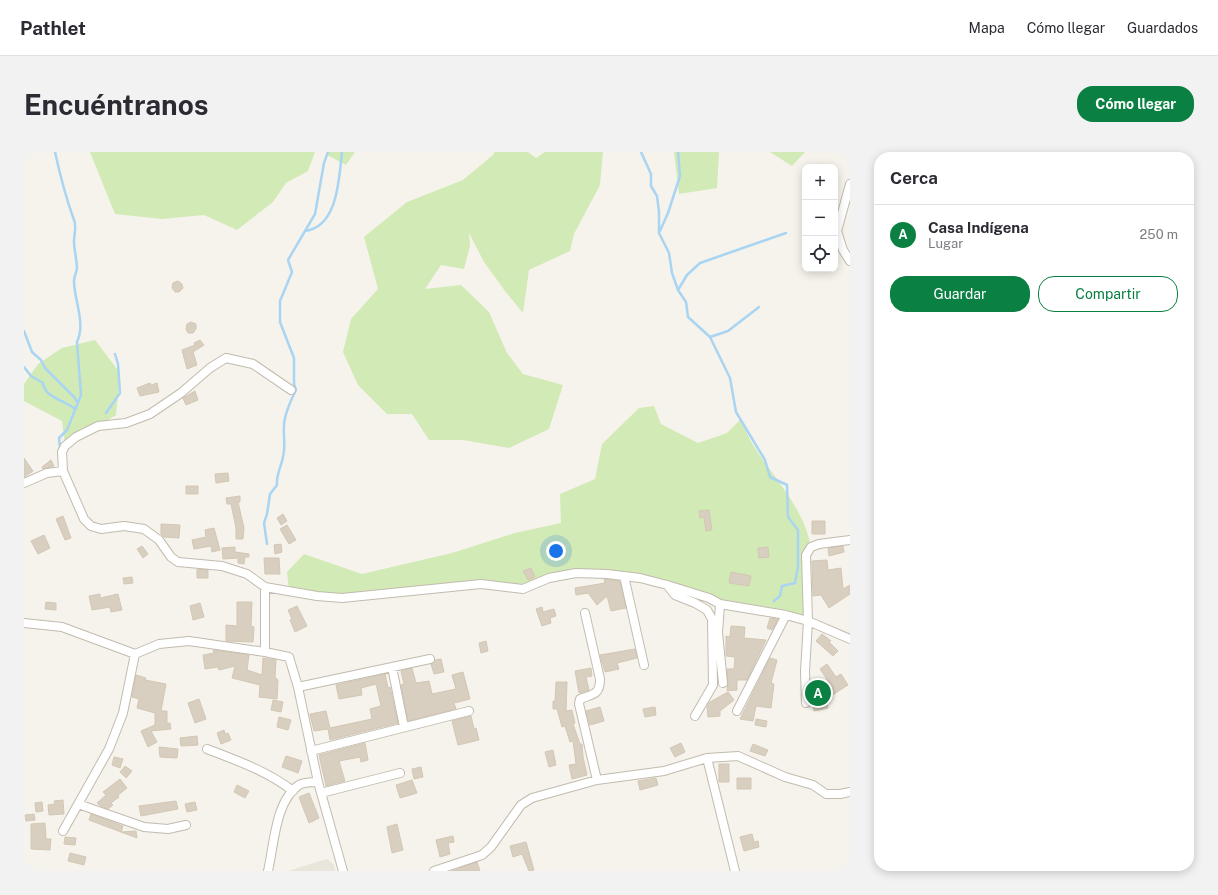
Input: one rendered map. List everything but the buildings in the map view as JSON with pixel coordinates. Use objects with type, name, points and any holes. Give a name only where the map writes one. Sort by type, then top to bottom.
[{"type":"street","points":[[850,184],[837,230],[842,250],[850,261]]},
{"type":"street","points":[[291,390],[253,364],[226,358],[210,368],[181,394],[150,414],[126,423],[98,426],[76,437],[65,446],[62,452],[63,471],[84,519],[91,526],[101,529],[124,526],[144,529],[159,540],[171,557],[178,562],[222,566],[246,574],[265,587],[317,596],[342,598],[481,584],[523,589],[549,578],[576,573],[624,576],[667,585],[709,598],[720,604],[786,615],[808,621],[850,639]]},
{"type":"street","points":[[24,483],[47,473],[63,471]]},
{"type":"street","points":[[806,703],[805,671],[808,621],[806,555],[811,547],[819,544],[850,540]]},
{"type":"street","points":[[624,576],[644,665]]},
{"type":"street","points":[[667,585],[675,595],[695,603],[707,610],[712,619],[713,685],[696,716]]},
{"type":"street","points":[[265,587],[265,652]]},
{"type":"street","points":[[720,604],[718,633],[723,683]]},
{"type":"street","points":[[585,613],[600,679],[600,688],[598,692],[580,699],[579,704],[597,780]]},
{"type":"street","points":[[737,711],[786,615]]},
{"type":"street","points":[[24,623],[62,627],[135,654],[159,644],[189,641],[289,657],[298,686],[318,782],[343,871]]},
{"type":"street","points":[[63,831],[109,749],[123,713],[135,654]]},
{"type":"street","points":[[298,686],[430,659]]},
{"type":"street","points":[[392,667],[404,727]]},
{"type":"street","points":[[312,751],[469,711]]},
{"type":"street","points":[[207,749],[259,769],[275,777],[293,791]]},
{"type":"street","points":[[434,871],[482,855],[491,847],[521,805],[532,798],[597,780],[664,771],[707,758],[738,756],[785,777],[813,785],[826,794],[850,792]]},
{"type":"street","points":[[707,758],[736,871]]},
{"type":"street","points":[[321,793],[400,773]]},
{"type":"street","points":[[268,871],[276,824],[293,791],[301,784],[318,782]]},
{"type":"street","points":[[78,804],[144,827],[168,829],[186,825]]},
{"type":"shaded area","points":[[327,859],[334,865],[335,871],[288,871]]},
{"type":"green space","points":[[90,152],[315,152],[308,171],[286,183],[273,202],[237,230],[204,215],[162,219],[115,214]]},
{"type":"green space","points":[[328,152],[355,152],[346,165],[327,155]]},
{"type":"green space","points":[[494,152],[528,152],[536,158],[545,152],[603,152],[600,185],[574,234],[570,251],[529,270],[523,313],[484,262],[469,233],[470,246],[464,269],[441,265],[425,289],[461,285],[489,312],[507,353],[523,374],[563,385],[549,429],[509,448],[463,440],[429,440],[412,414],[387,414],[358,385],[343,352],[351,319],[378,289],[364,237],[407,202],[463,180],[494,154]]},
{"type":"green space","points":[[674,152],[719,152],[717,188],[679,194]]},
{"type":"green space","points":[[770,152],[805,152],[792,166]]},
{"type":"green space","points":[[95,340],[120,373],[116,415],[65,446],[62,421],[24,401],[24,384],[38,364],[62,348]]},
{"type":"green space","points":[[654,406],[661,424],[698,443],[727,433],[740,420],[753,445],[795,506],[807,532],[811,547],[806,555],[808,621],[720,604],[667,585],[576,573],[523,589],[481,584],[342,598],[289,591],[287,572],[304,554],[362,574],[452,553],[515,533],[561,523],[560,494],[595,479],[602,444],[639,408]]},
{"type":"waterway","points":[[55,152],[63,186],[75,222],[74,244],[77,269],[74,288],[80,319],[77,342],[81,395],[67,430],[59,438],[60,448]]},
{"type":"waterway","points":[[267,544],[264,523],[270,494],[277,485],[278,474],[283,457],[285,417],[296,390],[294,384],[294,358],[280,322],[280,301],[292,272],[288,260],[315,214],[324,163],[328,152]]},
{"type":"waterway","points":[[305,231],[316,228],[324,221],[330,211],[335,200],[338,187],[342,152]]},
{"type":"waterway","points":[[641,152],[651,174],[651,186],[657,196],[659,233],[669,253],[672,273],[678,290],[686,302],[688,317],[710,337],[730,378],[736,412],[765,460],[770,477],[787,485],[788,517],[798,530],[798,567],[795,583],[782,586],[780,596],[774,601]]},
{"type":"waterway","points":[[660,231],[668,213],[680,176],[678,152]]},
{"type":"waterway","points":[[678,290],[687,275],[700,263],[786,233]]},
{"type":"waterway","points":[[710,337],[728,331],[759,307]]},
{"type":"waterway","points":[[24,331],[32,352],[41,360],[45,368],[74,397],[78,403]]},
{"type":"waterway","points":[[106,413],[120,393],[118,364],[115,354]]},
{"type":"waterway","points":[[24,367],[31,376],[43,383],[47,392],[75,409]]},
{"type":"place","name":"Casa Indígena","points":[[818,693]]}]
